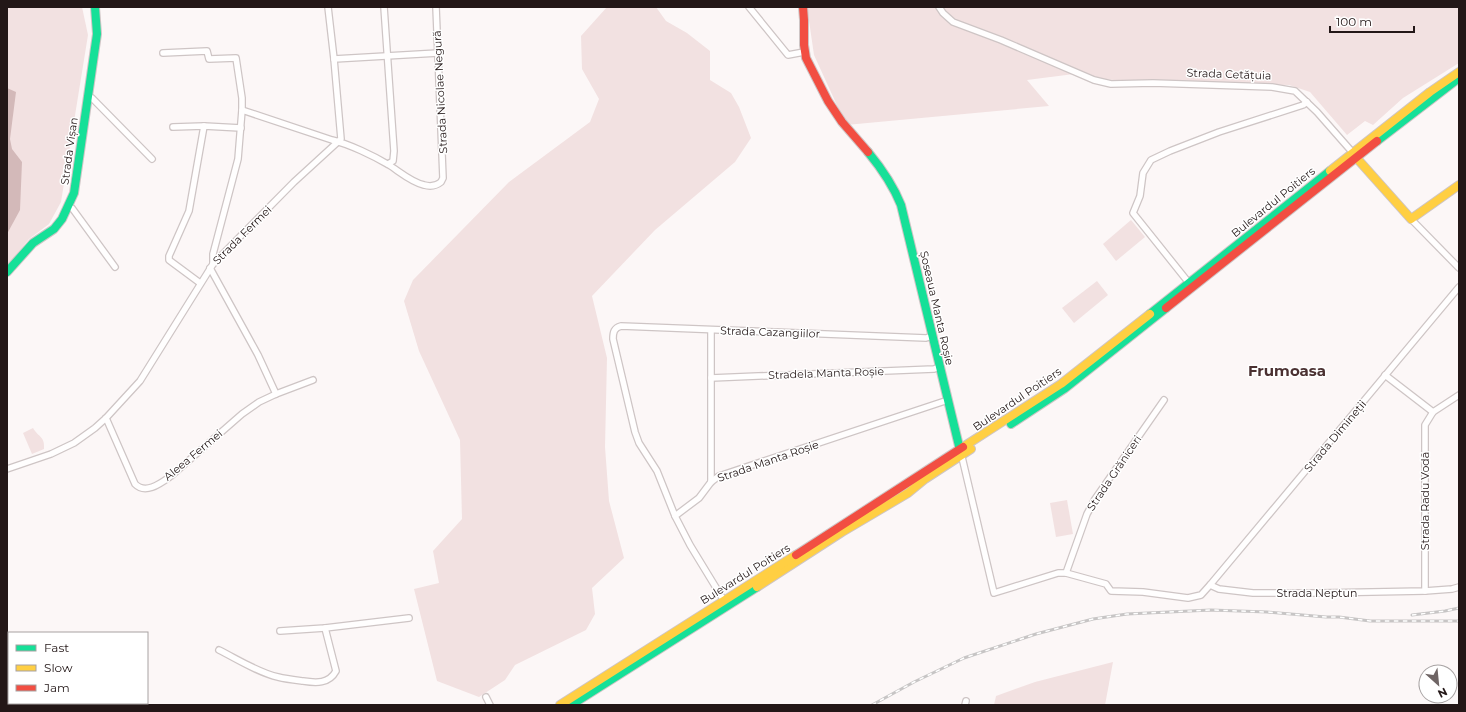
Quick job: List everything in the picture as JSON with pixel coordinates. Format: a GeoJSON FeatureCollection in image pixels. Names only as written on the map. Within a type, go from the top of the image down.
{"type":"FeatureCollection","features":[{"type":"Feature","properties":{"kind":"main road","name":"Strada Vișan"},"geometry":{"type":"LineString","coordinates":[[7,272],[33,243],[54,229],[62,219],[74,193],[97,34],[95,7]]}},
{"type":"Feature","properties":{"kind":"main road"},"geometry":{"type":"LineString","coordinates":[[803,7],[804,52]]}},
{"type":"Feature","properties":{"kind":"main road","name":"Șoseaua Manta Roșie"},"geometry":{"type":"LineString","coordinates":[[804,52],[828,101],[842,122],[879,165],[894,188],[903,214],[961,453]]}},
{"type":"Feature","properties":{"kind":"main road","name":"Bulevardul Poitiers"},"geometry":{"type":"LineString","coordinates":[[571,705],[726,603],[1064,389],[1354,156],[1430,92],[1459,72]]}},
{"type":"Feature","properties":{"kind":"main road","name":"Bulevardul Poitiers"},"geometry":{"type":"LineString","coordinates":[[961,453],[1061,384],[1354,156],[1459,78]]}},
{"type":"Feature","properties":{"kind":"main road","name":"Strada Cetățuia"},"geometry":{"type":"LineString","coordinates":[[1354,156],[1411,219]]}},
{"type":"Feature","properties":{"kind":"main road"},"geometry":{"type":"LineString","coordinates":[[1411,219],[1459,185]]}},
{"type":"Feature","properties":{"kind":"main road","name":"Bulevardul Poitiers"},"geometry":{"type":"LineString","coordinates":[[560,705],[726,603]]}},
{"type":"Feature","properties":{"kind":"street"},"geometry":{"type":"LineString","coordinates":[[328,7],[341,139],[338,142]]}},
{"type":"Feature","properties":{"kind":"street"},"geometry":{"type":"LineString","coordinates":[[242,110],[338,142],[342,142],[388,164],[393,161],[394,151],[386,56],[384,7]]}},
{"type":"Feature","properties":{"kind":"street","name":"Strada Nicolae Negură"},"geometry":{"type":"LineString","coordinates":[[388,164],[409,179],[424,185],[434,186],[442,182],[436,7]]}},
{"type":"Feature","properties":{"kind":"street"},"geometry":{"type":"LineString","coordinates":[[749,7],[788,55],[804,52]]}},
{"type":"Feature","properties":{"kind":"street","name":"Strada Cetățuia"},"geometry":{"type":"LineString","coordinates":[[939,7],[953,22],[1034,53],[1094,80],[1111,84],[1153,83],[1272,87],[1295,91],[1307,102],[1354,156]]}},
{"type":"Feature","properties":{"kind":"street"},"geometry":{"type":"LineString","coordinates":[[163,53],[207,51],[209,59],[236,58],[242,98],[238,160],[211,266],[258,355],[276,393]]}},
{"type":"Feature","properties":{"kind":"street"},"geometry":{"type":"LineString","coordinates":[[334,59],[438,54]]}},
{"type":"Feature","properties":{"kind":"street"},"geometry":{"type":"LineString","coordinates":[[88,97],[92,98],[152,159]]}},
{"type":"Feature","properties":{"kind":"street"},"geometry":{"type":"LineString","coordinates":[[1189,283],[1133,213],[1140,196],[1143,173],[1151,160],[1218,132],[1304,105],[1307,102]]}},
{"type":"Feature","properties":{"kind":"street"},"geometry":{"type":"LineString","coordinates":[[173,127],[204,126],[241,128]]}},
{"type":"Feature","properties":{"kind":"street"},"geometry":{"type":"LineString","coordinates":[[200,283],[173,263],[169,256],[189,211],[204,126]]}},
{"type":"Feature","properties":{"kind":"street","name":"Strada Fermei"},"geometry":{"type":"LineString","coordinates":[[7,469],[50,454],[74,443],[106,418],[140,381],[211,266],[294,182],[338,142]]}},
{"type":"Feature","properties":{"kind":"street"},"geometry":{"type":"LineString","coordinates":[[68,207],[72,208],[115,267]]}},
{"type":"Feature","properties":{"kind":"street","name":"Strada Cetățuia"},"geometry":{"type":"LineString","coordinates":[[1411,219],[1459,268]]}},
{"type":"Feature","properties":{"kind":"street","name":"Strada Dimineții"},"geometry":{"type":"LineString","coordinates":[[1210,585],[1459,287]]}},
{"type":"Feature","properties":{"kind":"street"},"geometry":{"type":"LineString","coordinates":[[711,330],[621,326],[617,327],[613,333],[624,390],[639,444],[656,471],[685,536],[726,603]]}},
{"type":"Feature","properties":{"kind":"street","name":"Strada Cazangiilor"},"geometry":{"type":"LineString","coordinates":[[711,482],[711,330],[926,338],[932,336]]}},
{"type":"Feature","properties":{"kind":"street","name":"Stradela Manta Roșie"},"geometry":{"type":"LineString","coordinates":[[711,378],[934,369],[939,367]]}},
{"type":"Feature","properties":{"kind":"street"},"geometry":{"type":"LineString","coordinates":[[1385,375],[1433,412],[1459,395]]}},
{"type":"Feature","properties":{"kind":"street","name":"Aleea Fermei"},"geometry":{"type":"LineString","coordinates":[[106,418],[135,484],[138,487],[147,488],[160,483],[171,476],[242,414],[259,402],[276,393],[313,380]]}},
{"type":"Feature","properties":{"kind":"street","name":"Strada Manta Roșie"},"geometry":{"type":"LineString","coordinates":[[675,516],[699,498],[711,482],[719,476],[948,400]]}},
{"type":"Feature","properties":{"kind":"street","name":"Strada Grăniceri"},"geometry":{"type":"LineString","coordinates":[[1066,573],[1087,514],[1095,499],[1164,400]]}},
{"type":"Feature","properties":{"kind":"street","name":"Strada Radu Vodă"},"geometry":{"type":"LineString","coordinates":[[1425,591],[1424,444],[1425,425],[1433,412]]}},
{"type":"Feature","properties":{"kind":"street","name":"Șoseaua Manta Roșie"},"geometry":{"type":"LineString","coordinates":[[961,453],[994,593],[1066,573]]}},
{"type":"Feature","properties":{"kind":"street"},"geometry":{"type":"LineString","coordinates":[[1066,573],[1106,584],[1111,591],[1143,592],[1188,598],[1201,595],[1210,585]]}},
{"type":"Feature","properties":{"kind":"street","name":"Strada Neptun"},"geometry":{"type":"LineString","coordinates":[[1210,585],[1218,590],[1252,593],[1425,591]]}},
{"type":"Feature","properties":{"kind":"street"},"geometry":{"type":"LineString","coordinates":[[1425,591],[1459,587]]}},
{"type":"Feature","properties":{"kind":"street"},"geometry":{"type":"LineString","coordinates":[[280,631],[325,628],[409,618]]}},
{"type":"Feature","properties":{"kind":"street"},"geometry":{"type":"LineString","coordinates":[[219,650],[263,672],[277,677],[315,682],[325,681],[332,678],[336,671],[325,628]]}},
{"type":"Feature","properties":{"kind":"street"},"geometry":{"type":"LineString","coordinates":[[486,697],[490,705]]}},
{"type":"Feature","properties":{"kind":"shaded area"},"geometry":{"type":"Polygon","coordinates":[[[7,7],[82,7],[88,35],[61,202],[49,224],[29,239],[7,266],[7,7]]]}},
{"type":"Feature","properties":{"kind":"shaded area"},"geometry":{"type":"Polygon","coordinates":[[[607,7],[656,7],[666,21],[687,33],[710,51],[710,80],[731,93],[739,107],[751,138],[735,162],[655,230],[592,296],[607,358],[605,447],[609,501],[624,558],[592,588],[595,614],[586,630],[515,665],[505,680],[479,697],[437,681],[414,589],[439,583],[433,551],[462,519],[460,440],[419,351],[404,301],[413,280],[509,182],[590,122],[599,99],[582,69],[581,36],[607,7]]]}},
{"type":"Feature","properties":{"kind":"shaded area"},"geometry":{"type":"Polygon","coordinates":[[[807,7],[1459,7],[1459,63],[1403,98],[1373,125],[1365,121],[1347,135],[1310,92],[1289,85],[1114,80],[1087,78],[1074,74],[1027,80],[1049,106],[846,125],[814,55],[807,7]]]}},
{"type":"Feature","properties":{"kind":"shaded area"},"geometry":{"type":"Polygon","coordinates":[[[7,88],[16,92],[10,139],[12,149],[22,162],[20,210],[7,234],[7,88]]]}},
{"type":"Feature","properties":{"kind":"shaded area"},"geometry":{"type":"Polygon","coordinates":[[[1131,220],[1145,237],[1116,261],[1103,244],[1131,220]]]}},
{"type":"Feature","properties":{"kind":"shaded area"},"geometry":{"type":"Polygon","coordinates":[[[1097,281],[1108,295],[1074,323],[1062,308],[1097,281]]]}},
{"type":"Feature","properties":{"kind":"shaded area"},"geometry":{"type":"Polygon","coordinates":[[[33,428],[43,439],[44,449],[32,454],[23,433],[33,428]]]}},
{"type":"Feature","properties":{"kind":"shaded area"},"geometry":{"type":"Polygon","coordinates":[[[1067,500],[1073,534],[1056,537],[1050,503],[1067,500]]]}},
{"type":"Feature","properties":{"kind":"shaded area"},"geometry":{"type":"Polygon","coordinates":[[[1113,662],[1105,705],[994,705],[996,696],[1035,682],[1113,662]]]}},
{"type":"Feature","properties":{"kind":"railway"},"geometry":{"type":"LineString","coordinates":[[1412,615],[1459,608]]}},
{"type":"Feature","properties":{"kind":"railway"},"geometry":{"type":"LineString","coordinates":[[872,705],[914,682],[964,658],[1036,634],[1093,619],[1127,614],[1211,610],[1267,612],[1339,617],[1370,621],[1459,621]]}},
{"type":"Feature","properties":{"kind":"traffic: fast"},"geometry":{"type":"LineString","coordinates":[[7,272],[33,243],[54,229],[62,219],[74,193],[97,34],[95,7]]}},
{"type":"Feature","properties":{"kind":"traffic: fast"},"geometry":{"type":"LineString","coordinates":[[1377,141],[1459,78]]}},
{"type":"Feature","properties":{"kind":"traffic: fast"},"geometry":{"type":"LineString","coordinates":[[868,152],[887,177],[901,205],[960,450]]}},
{"type":"Feature","properties":{"kind":"traffic: fast"},"geometry":{"type":"LineString","coordinates":[[1150,314],[1330,171]]}},
{"type":"Feature","properties":{"kind":"traffic: fast"},"geometry":{"type":"LineString","coordinates":[[1011,424],[1064,389],[1166,308]]}},
{"type":"Feature","properties":{"kind":"traffic: fast"},"geometry":{"type":"LineString","coordinates":[[571,705],[757,587]]}},
{"type":"Feature","properties":{"kind":"traffic: slow"},"geometry":{"type":"LineString","coordinates":[[1330,171],[1430,92],[1459,72]]}},
{"type":"Feature","properties":{"kind":"traffic: slow"},"geometry":{"type":"LineString","coordinates":[[1353,154],[1411,219],[1459,185]]}},
{"type":"Feature","properties":{"kind":"traffic: slow"},"geometry":{"type":"LineString","coordinates":[[963,447],[1061,384],[1150,314]]}},
{"type":"Feature","properties":{"kind":"traffic: slow"},"geometry":{"type":"LineString","coordinates":[[757,587],[842,532],[908,493],[925,479],[971,449]]}},
{"type":"Feature","properties":{"kind":"traffic: slow"},"geometry":{"type":"LineString","coordinates":[[560,705],[796,555]]}},
{"type":"Feature","properties":{"kind":"traffic: jam"},"geometry":{"type":"LineString","coordinates":[[803,7],[804,45],[806,58],[828,101],[842,122],[868,152]]}},
{"type":"Feature","properties":{"kind":"traffic: jam"},"geometry":{"type":"LineString","coordinates":[[1166,308],[1377,141]]}},
{"type":"Feature","properties":{"kind":"traffic: jam"},"geometry":{"type":"LineString","coordinates":[[796,555],[963,447]]}},
{"type":"Feature","properties":{"kind":"district","name":"Frumoasa"},"geometry":{"type":"Point","coordinates":[1287,370]}}]}
